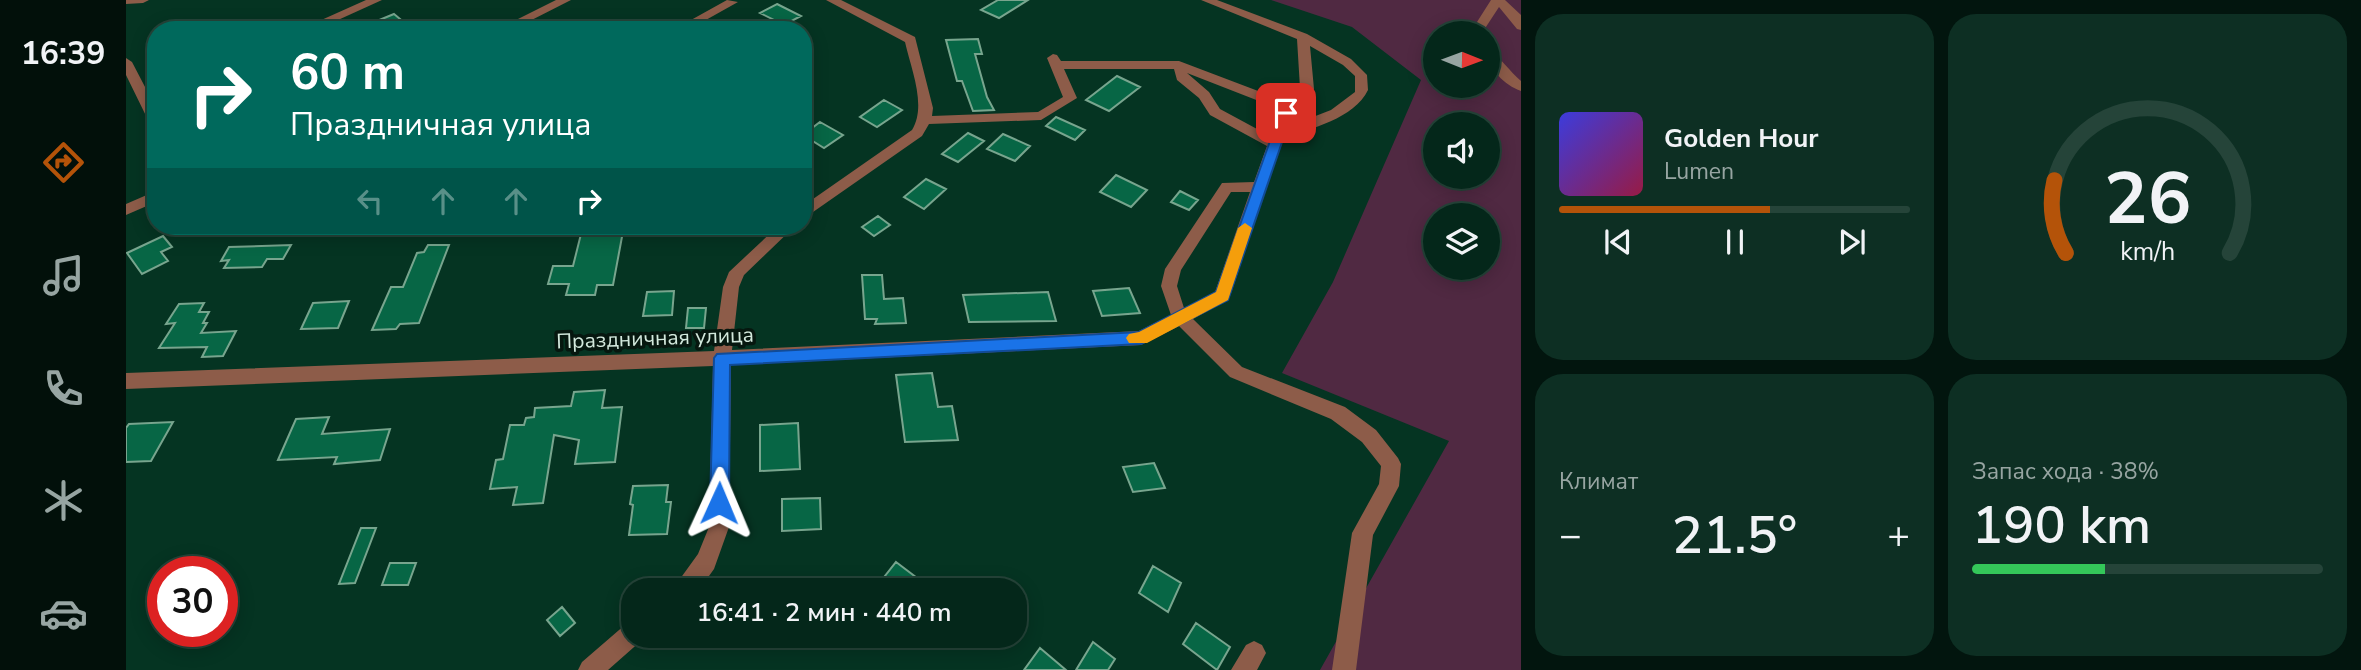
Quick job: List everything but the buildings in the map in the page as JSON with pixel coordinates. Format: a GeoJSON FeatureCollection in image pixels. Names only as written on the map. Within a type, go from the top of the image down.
{"type":"FeatureCollection","features":[{"type":"Feature","properties":{"kind":"street"},"geometry":{"type":"LineString","coordinates":[[126,1],[143,0]]}},
{"type":"Feature","properties":{"kind":"street"},"geometry":{"type":"LineString","coordinates":[[326,21],[376,0]]}},
{"type":"Feature","properties":{"kind":"street"},"geometry":{"type":"LineString","coordinates":[[521,21],[565,0]]}},
{"type":"Feature","properties":{"kind":"street"},"geometry":{"type":"LineString","coordinates":[[812,208],[916,133],[925,120],[926,108],[911,40],[832,0]]}},
{"type":"Feature","properties":{"kind":"street"},"geometry":{"type":"LineString","coordinates":[[1191,69],[1180,70],[1181,77],[1204,95],[1214,112],[1275,140],[1327,117],[1360,95],[1362,88],[1361,75],[1347,62],[1303,37],[1207,0]]}},
{"type":"Feature","properties":{"kind":"street"},"geometry":{"type":"LineString","coordinates":[[1481,21],[1497,0],[1517,18],[1521,26]]}},
{"type":"Feature","properties":{"kind":"street"},"geometry":{"type":"LineString","coordinates":[[696,21],[732,2]]}},
{"type":"Feature","properties":{"kind":"street","name":"Праздничная улица"},"geometry":{"type":"LineString","coordinates":[[126,381],[722,358],[1141,338],[1222,296],[1286,113],[1307,89],[1303,37]]}},
{"type":"Feature","properties":{"kind":"street"},"geometry":{"type":"LineString","coordinates":[[126,62],[147,90]]}},
{"type":"Feature","properties":{"kind":"street"},"geometry":{"type":"LineString","coordinates":[[925,120],[1041,116],[1069,98],[1055,62],[1179,65],[1269,100],[1286,113]]}},
{"type":"Feature","properties":{"kind":"street"},"geometry":{"type":"LineString","coordinates":[[1500,70],[1521,87]]}},
{"type":"Feature","properties":{"kind":"street"},"geometry":{"type":"LineString","coordinates":[[1259,187],[1227,187],[1173,269],[1169,286],[1172,303],[1181,318],[1236,372],[1338,413],[1369,436],[1391,464],[1389,486],[1363,533],[1344,670]]}},
{"type":"Feature","properties":{"kind":"street"},"geometry":{"type":"LineString","coordinates":[[126,210],[147,200]]}},
{"type":"Feature","properties":{"kind":"street"},"geometry":{"type":"LineString","coordinates":[[696,578],[711,553],[719,527],[722,358],[731,286],[737,272],[778,235]]}},
{"type":"Feature","properties":{"kind":"street"},"geometry":{"type":"LineString","coordinates":[[590,670],[621,643]]}},
{"type":"Feature","properties":{"kind":"shaded area"},"geometry":{"type":"Polygon","coordinates":[[[1271,0],[1521,0],[1521,670],[1320,670],[1449,441],[1282,373],[1333,282],[1421,80],[1352,27],[1271,0]]]}},
{"type":"Feature","properties":{"kind":"slow traffic"},"geometry":{"type":"LineString","coordinates":[[1134,338],[1141,338],[1222,296],[1245,228]]}},
{"type":"Feature","properties":{"kind":"route"},"geometry":{"type":"LineString","coordinates":[[719,503],[722,358],[1141,338],[1222,296],[1286,113]]}}]}
